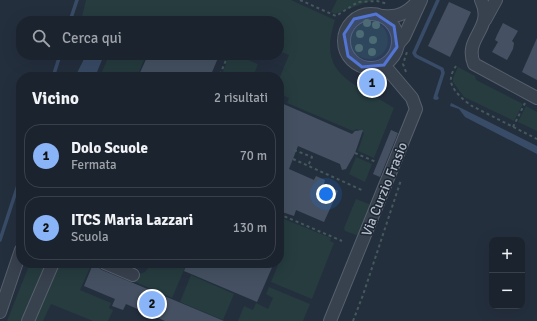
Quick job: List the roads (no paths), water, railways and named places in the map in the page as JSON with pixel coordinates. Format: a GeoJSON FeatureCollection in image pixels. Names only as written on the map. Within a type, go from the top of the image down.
{"type":"FeatureCollection","features":[{"type":"Feature","properties":{"kind":"street"},"geometry":{"type":"LineString","coordinates":[[420,0],[404,37],[398,44],[395,54],[384,65],[373,68],[359,66],[348,56],[343,41],[345,30],[354,19],[368,13],[383,16],[401,15],[410,10],[420,0]]}},
{"type":"Feature","properties":{"kind":"street"},"geometry":{"type":"LineString","coordinates":[[481,0],[484,7],[485,20]]}},
{"type":"Feature","properties":{"kind":"street"},"geometry":{"type":"LineString","coordinates":[[496,0],[472,45],[471,53],[474,64],[532,98]]}},
{"type":"Feature","properties":{"kind":"street"},"geometry":{"type":"LineString","coordinates":[[383,16],[389,20],[396,29],[398,44]]}},
{"type":"Feature","properties":{"kind":"street","name":"Via Curzio Frasio"},"geometry":{"type":"LineString","coordinates":[[330,321],[416,109],[412,98],[384,65]]}},
{"type":"Feature","properties":{"kind":"street"},"geometry":{"type":"LineString","coordinates":[[0,312],[16,265]]}},
{"type":"Feature","properties":{"kind":"street"},"geometry":{"type":"LineString","coordinates":[[28,321],[51,268]]}},
{"type":"Feature","properties":{"kind":"street"},"geometry":{"type":"LineString","coordinates":[[117,268],[133,275]]}},
{"type":"Feature","properties":{"kind":"water"},"geometry":{"type":"Polygon","coordinates":[[[84,60],[102,60],[97,72],[78,72],[84,60]]]}},
{"type":"Feature","properties":{"kind":"water"},"geometry":{"type":"Polygon","coordinates":[[[451,103],[537,146],[537,154],[465,117],[459,109],[450,106],[451,103]]]}},
{"type":"Feature","properties":{"kind":"waterway"},"geometry":{"type":"LineString","coordinates":[[72,16],[77,0]]}},
{"type":"Feature","properties":{"kind":"waterway"},"geometry":{"type":"LineString","coordinates":[[437,98],[435,98],[443,73],[442,69],[416,56],[414,53],[438,0]]}},
{"type":"Feature","properties":{"kind":"waterway"},"geometry":{"type":"LineString","coordinates":[[55,72],[58,60]]}},
{"type":"Feature","properties":{"kind":"waterway"},"geometry":{"type":"LineString","coordinates":[[0,240],[16,191]]}},
{"type":"Feature","properties":{"kind":"place","name":"Dolo Scuole"},"geometry":{"type":"Point","coordinates":[372,83]}},
{"type":"Feature","properties":{"kind":"place","name":"ITCS Maria Lazzari"},"geometry":{"type":"Point","coordinates":[152,304]}}]}
